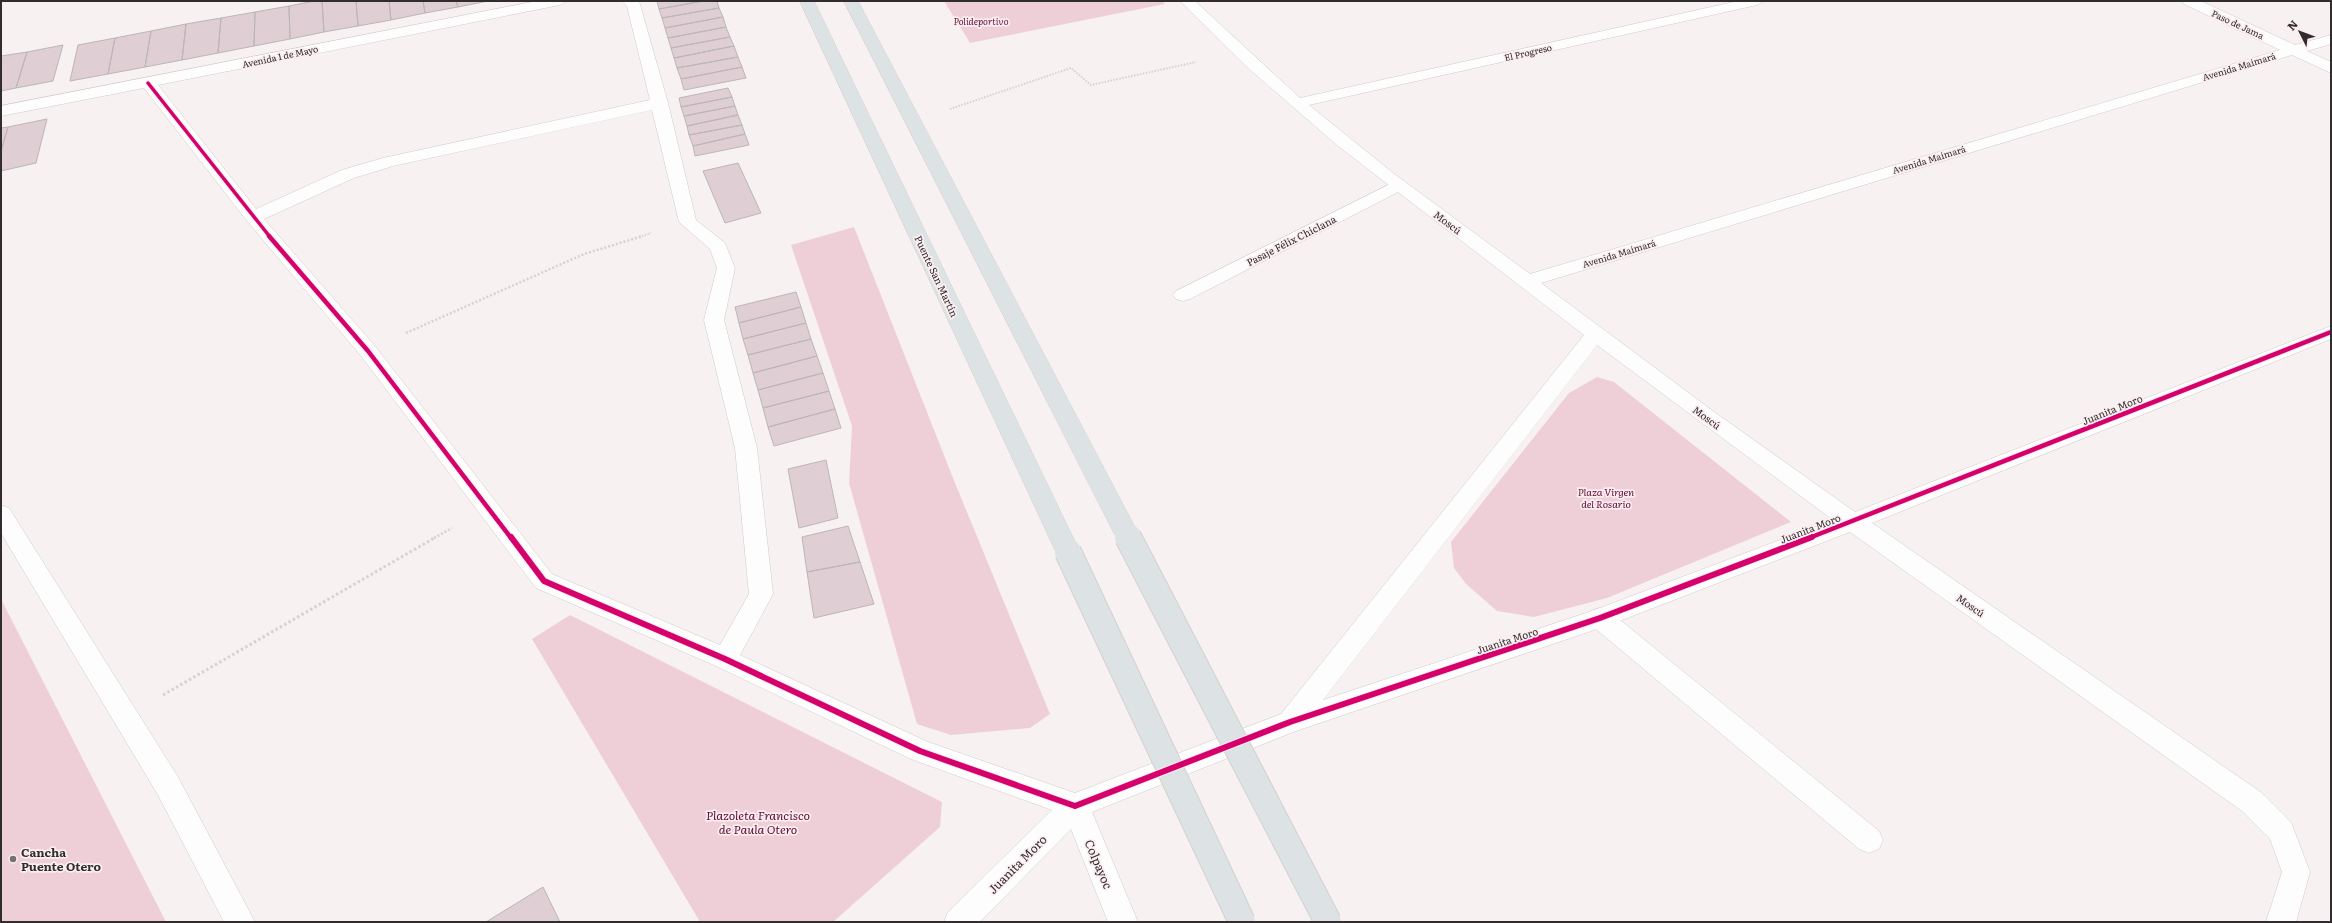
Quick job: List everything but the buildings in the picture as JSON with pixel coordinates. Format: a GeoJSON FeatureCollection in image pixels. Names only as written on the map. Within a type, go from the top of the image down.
{"type":"FeatureCollection","features":[{"type":"Feature","properties":{"kind":"main road","name":"Puente San Martín"},"geometry":{"type":"LineString","coordinates":[[806,1],[1242,922]]}},
{"type":"Feature","properties":{"kind":"main road"},"geometry":{"type":"LineString","coordinates":[[851,1],[1328,922]]}},
{"type":"Feature","properties":{"kind":"street","name":"Avenida 1 de Mayo"},"geometry":{"type":"LineString","coordinates":[[1,111],[148,83],[404,30],[560,1]]}},
{"type":"Feature","properties":{"kind":"street"},"geometry":{"type":"LineString","coordinates":[[629,1],[634,4],[660,103],[688,222],[718,247],[726,268],[714,320],[746,448],[761,594],[725,659]]}},
{"type":"Feature","properties":{"kind":"street","name":"Moscú"},"geometry":{"type":"LineString","coordinates":[[1187,1],[1298,103],[1398,185],[1527,281],[1594,335],[1852,522],[2252,802],[2281,831],[2296,872],[2281,922]]}},
{"type":"Feature","properties":{"kind":"street","name":"El Progreso"},"geometry":{"type":"LineString","coordinates":[[1298,103],[1757,1]]}},
{"type":"Feature","properties":{"kind":"street","name":"Paso de Jama"},"geometry":{"type":"LineString","coordinates":[[2189,1],[2331,68]]}},
{"type":"Feature","properties":{"kind":"street","name":"Avenida Maimará"},"geometry":{"type":"LineString","coordinates":[[1527,281],[2331,38]]}},
{"type":"Feature","properties":{"kind":"street"},"geometry":{"type":"LineString","coordinates":[[148,83],[253,217],[368,351],[544,581],[725,659],[920,751],[1075,806]]}},
{"type":"Feature","properties":{"kind":"street"},"geometry":{"type":"LineString","coordinates":[[253,217],[348,174],[382,164],[660,103]]}},
{"type":"Feature","properties":{"kind":"street","name":"Pasaje Félix Chiclana"},"geometry":{"type":"LineString","coordinates":[[1184,295],[1398,185]]}},
{"type":"Feature","properties":{"kind":"street","name":"Juanita Moro"},"geometry":{"type":"LineString","coordinates":[[958,922],[1075,806],[1290,722],[1600,618],[1852,522],[2331,332]]}},
{"type":"Feature","properties":{"kind":"street"},"geometry":{"type":"LineString","coordinates":[[1290,722],[1594,335]]}},
{"type":"Feature","properties":{"kind":"street"},"geometry":{"type":"LineString","coordinates":[[1,514],[168,786],[208,865],[240,922]]}},
{"type":"Feature","properties":{"kind":"street"},"geometry":{"type":"LineString","coordinates":[[1600,618],[1869,840]]}},
{"type":"Feature","properties":{"kind":"street","name":"Colpayoc"},"geometry":{"type":"LineString","coordinates":[[1075,806],[1123,922]]}},
{"type":"Feature","properties":{"kind":"path"},"geometry":{"type":"LineString","coordinates":[[913,121],[1071,68],[1091,85],[1241,52]]}},
{"type":"Feature","properties":{"kind":"path"},"geometry":{"type":"LineString","coordinates":[[368,351],[584,254],[688,222]]}},
{"type":"Feature","properties":{"kind":"path"},"geometry":{"type":"LineString","coordinates":[[125,717],[487,508]]}},
{"type":"Feature","properties":{"kind":"green space","name":"Polideportivo"},"geometry":{"type":"Polygon","coordinates":[[[944,1],[1162,1],[1165,4],[970,43],[944,1]]]}},
{"type":"Feature","properties":{"kind":"green space"},"geometry":{"type":"Polygon","coordinates":[[[854,227],[953,478],[1050,714],[1030,728],[951,735],[917,724],[849,483],[852,426],[791,245],[854,227]]]}},
{"type":"Feature","properties":{"kind":"green space","name":"Plaza Virgen del Rosario"},"geometry":{"type":"Polygon","coordinates":[[[1597,377],[1614,382],[1791,522],[1607,598],[1534,617],[1497,611],[1466,584],[1454,568],[1451,542],[1569,393],[1597,377]]]}},
{"type":"Feature","properties":{"kind":"green space"},"geometry":{"type":"Polygon","coordinates":[[[1,599],[166,922],[1,922],[1,599]]]}},
{"type":"Feature","properties":{"kind":"green space","name":"Plazoleta Francisco de Paula Otero"},"geometry":{"type":"Polygon","coordinates":[[[570,615],[942,802],[940,827],[833,922],[700,922],[532,639],[570,615]]]}},
{"type":"Feature","properties":{"kind":"cycle path"},"geometry":{"type":"LineString","coordinates":[[148,83],[253,217],[368,351],[544,581],[725,659],[920,751],[1075,806],[1290,722],[1600,618],[1852,522],[2331,332]]}},
{"type":"Feature","properties":{"kind":"place","name":"Cancha Puente Otero"},"geometry":{"type":"Point","coordinates":[13,859]}}]}
